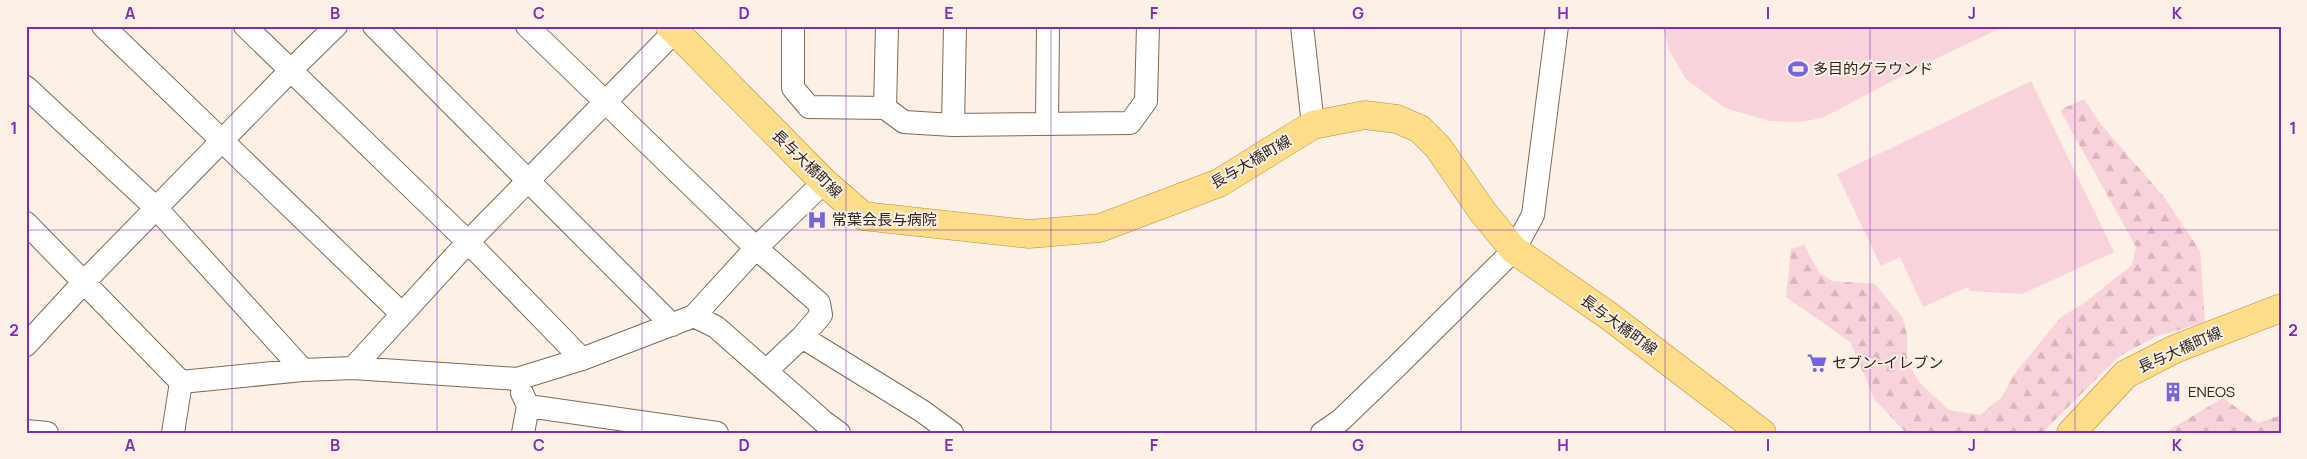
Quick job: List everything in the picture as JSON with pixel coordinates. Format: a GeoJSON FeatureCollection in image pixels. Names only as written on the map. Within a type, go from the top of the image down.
{"type":"FeatureCollection","features":[{"type":"Feature","properties":{"kind":"main road","name":"長与大橋町線"},"geometry":{"type":"LineString","coordinates":[[672,29],[824,182],[863,216],[1029,234],[1100,228],[1219,183],[1313,125],[1364,116],[1397,119],[1420,129],[1438,147],[1482,211],[1514,250],[1608,316],[1762,433]]}},
{"type":"Feature","properties":{"kind":"main road","name":"長与大橋町線"},"geometry":{"type":"LineString","coordinates":[[2071,433],[2126,374],[2175,349],[2281,308]]}},
{"type":"Feature","properties":{"kind":"street"},"geometry":{"type":"LineString","coordinates":[[103,26],[402,314]]}},
{"type":"Feature","properties":{"kind":"street"},"geometry":{"type":"LineString","coordinates":[[245,26],[468,242],[582,359]]}},
{"type":"Feature","properties":{"kind":"street"},"geometry":{"type":"LineString","coordinates":[[26,345],[84,282],[336,26]]}},
{"type":"Feature","properties":{"kind":"street"},"geometry":{"type":"LineString","coordinates":[[374,26],[672,325]]}},
{"type":"Feature","properties":{"kind":"street"},"geometry":{"type":"LineString","coordinates":[[527,26],[605,104],[756,248],[819,304],[820,314],[802,337],[766,371]]}},
{"type":"Feature","properties":{"kind":"street"},"geometry":{"type":"LineString","coordinates":[[793,26],[793,88],[809,107],[886,108],[904,122],[953,125],[1130,123],[1146,101],[1148,26]]}},
{"type":"Feature","properties":{"kind":"street"},"geometry":{"type":"LineString","coordinates":[[886,108],[887,26]]}},
{"type":"Feature","properties":{"kind":"street"},"geometry":{"type":"LineString","coordinates":[[953,125],[954,26]]}},
{"type":"Feature","properties":{"kind":"street"},"geometry":{"type":"LineString","coordinates":[[1047,123],[1048,26]]}},
{"type":"Feature","properties":{"kind":"street"},"geometry":{"type":"LineString","coordinates":[[1302,26],[1313,125]]}},
{"type":"Feature","properties":{"kind":"street"},"geometry":{"type":"LineString","coordinates":[[1322,433],[1341,420],[1514,250],[1533,214],[1557,26]]}},
{"type":"Feature","properties":{"kind":"street"},"geometry":{"type":"LineString","coordinates":[[353,368],[468,242],[605,104],[672,29]]}},
{"type":"Feature","properties":{"kind":"street"},"geometry":{"type":"LineString","coordinates":[[26,87],[157,209],[303,370]]}},
{"type":"Feature","properties":{"kind":"street"},"geometry":{"type":"LineString","coordinates":[[181,382],[303,370],[353,368],[517,379],[582,359],[694,316],[756,248],[824,182]]}},
{"type":"Feature","properties":{"kind":"street"},"geometry":{"type":"LineString","coordinates":[[26,223],[181,382]]}},
{"type":"Feature","properties":{"kind":"street"},"geometry":{"type":"LineString","coordinates":[[694,316],[716,327],[827,429]]}},
{"type":"Feature","properties":{"kind":"street"},"geometry":{"type":"LineString","coordinates":[[802,337],[922,410],[952,433]]}},
{"type":"Feature","properties":{"kind":"street"},"geometry":{"type":"LineString","coordinates":[[517,379],[528,406],[523,433]]}},
{"type":"Feature","properties":{"kind":"street"},"geometry":{"type":"LineString","coordinates":[[173,433],[181,382]]}},
{"type":"Feature","properties":{"kind":"street"},"geometry":{"type":"LineString","coordinates":[[528,406],[717,433]]}},
{"type":"Feature","properties":{"kind":"street"},"geometry":{"type":"LineString","coordinates":[[26,431],[47,433]]}},
{"type":"Feature","properties":{"kind":"green space","name":"多目的グラウンド"},"geometry":{"type":"Polygon","coordinates":[[[1663,26],[2005,26],[1933,60],[1822,118],[1800,122],[1770,121],[1725,108],[1686,79],[1669,50],[1663,26]]]}},
{"type":"Feature","properties":{"kind":"green space"},"geometry":{"type":"Polygon","coordinates":[[[2031,81],[2114,252],[2022,294],[1970,291],[1968,287],[1923,307],[1900,257],[1881,266],[1837,174],[2031,81]]]}},
{"type":"Feature","properties":{"kind":"green space"},"geometry":{"type":"Polygon","coordinates":[[[2084,99],[2099,122],[2164,197],[2200,251],[2205,322],[2155,337],[2118,357],[2042,433],[1906,433],[1875,400],[1850,342],[1786,297],[1791,249],[1804,245],[1820,274],[1833,281],[1875,284],[1903,318],[1907,335],[1907,362],[1921,384],[1949,410],[1980,415],[2002,397],[2013,376],[2060,318],[2084,303],[2132,265],[2136,247],[2060,110],[2084,99]]]}},
{"type":"Feature","properties":{"kind":"green space"},"geometry":{"type":"Polygon","coordinates":[[[2223,398],[2258,423],[2281,415],[2281,433],[2164,433],[2223,398]]]}},
{"type":"Feature","properties":{"kind":"place","name":"多目的グラウンド"},"geometry":{"type":"Point","coordinates":[1798,69]}},
{"type":"Feature","properties":{"kind":"place","name":"常葉会長与病院"},"geometry":{"type":"Point","coordinates":[817,220]}},
{"type":"Feature","properties":{"kind":"place","name":"セブン-イレブン"},"geometry":{"type":"Point","coordinates":[1817,363]}},
{"type":"Feature","properties":{"kind":"place","name":"ENEOS"},"geometry":{"type":"Point","coordinates":[2173,392]}}]}
